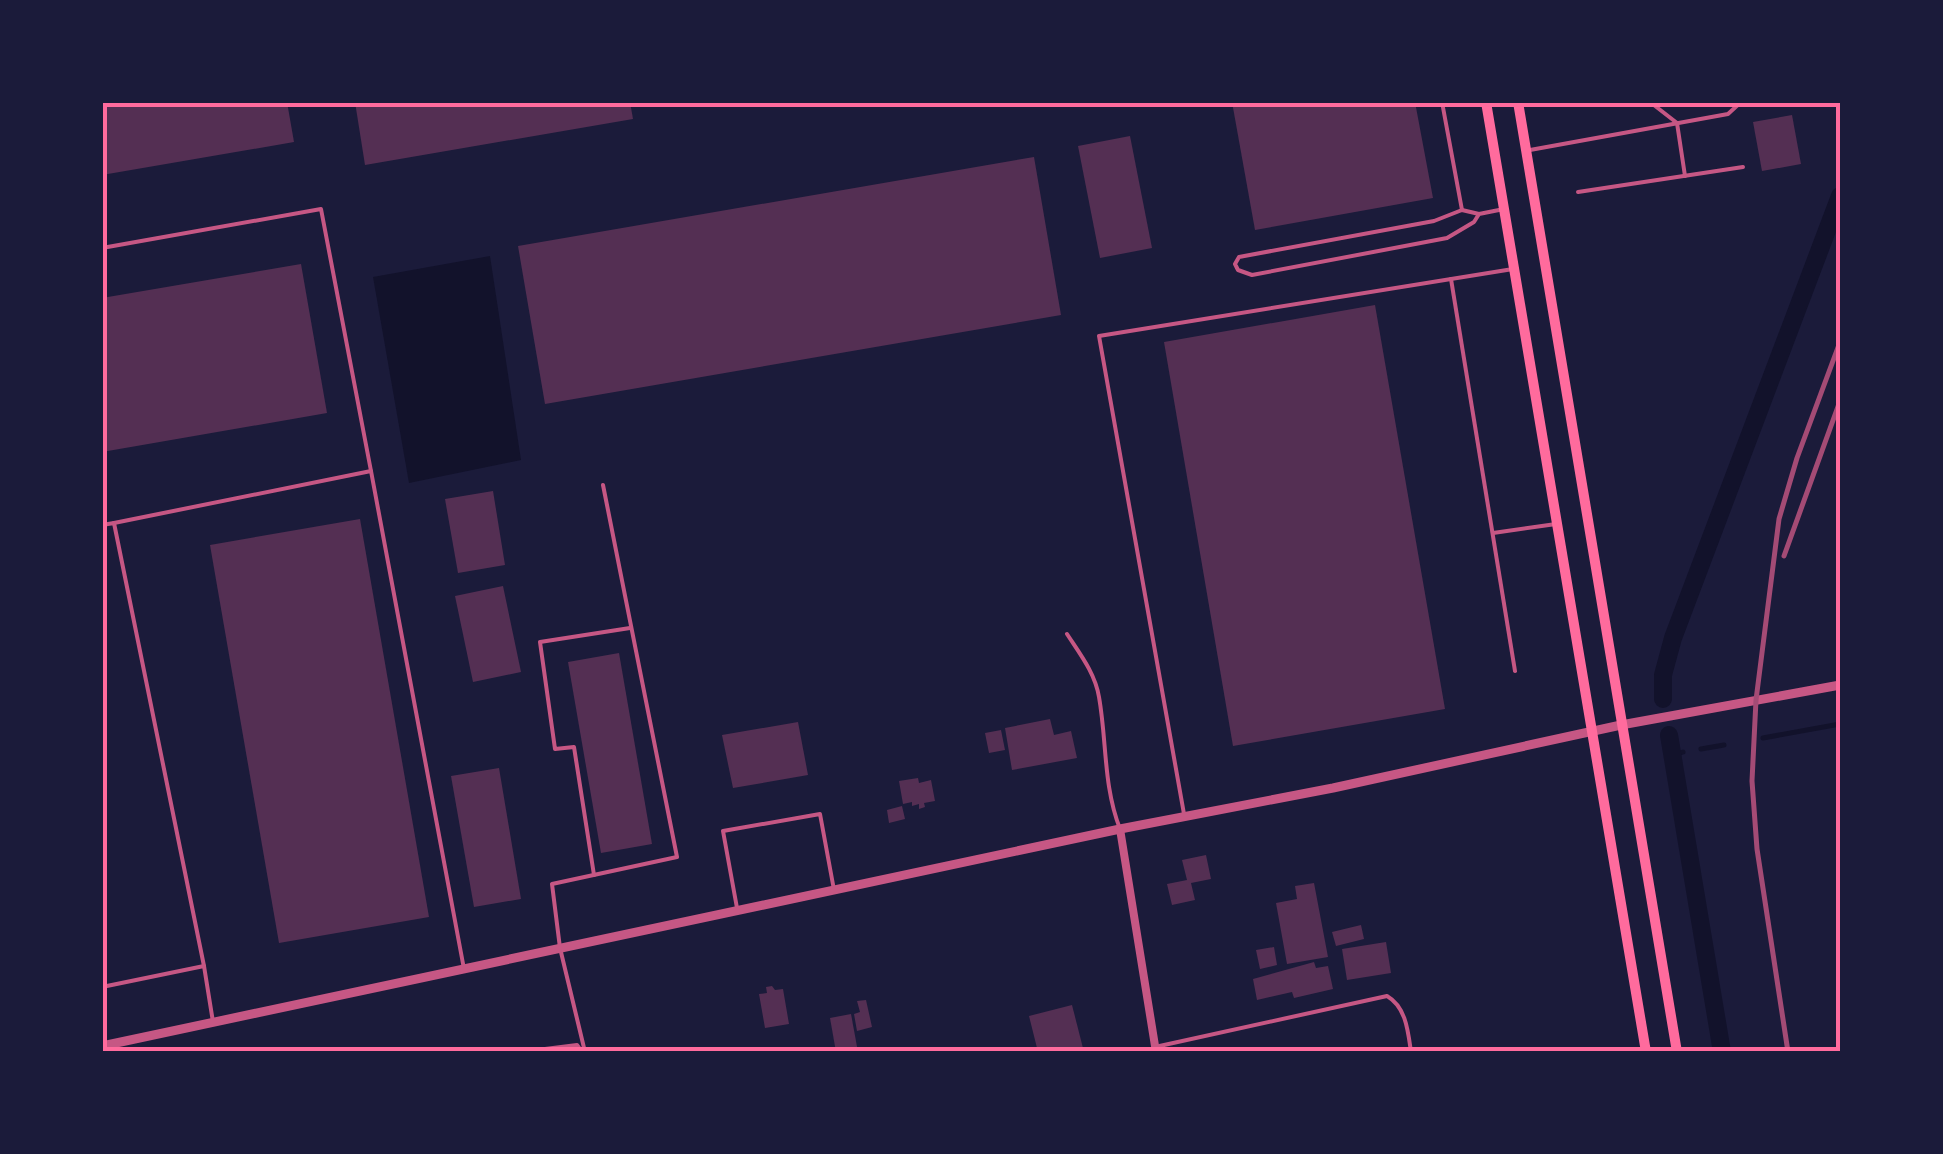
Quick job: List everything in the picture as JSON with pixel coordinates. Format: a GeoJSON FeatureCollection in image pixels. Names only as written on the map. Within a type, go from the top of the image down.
{"type":"FeatureCollection","features":[{"type":"Feature","properties":{"kind":"main road"},"geometry":{"type":"LineString","coordinates":[[1486,102],[1646,1052]]}},
{"type":"Feature","properties":{"kind":"main road"},"geometry":{"type":"LineString","coordinates":[[1518,102],[1677,1052]]}},
{"type":"Feature","properties":{"kind":"street"},"geometry":{"type":"LineString","coordinates":[[102,1046],[1120,828],[1590,731],[1840,685]]}},
{"type":"Feature","properties":{"kind":"street"},"geometry":{"type":"LineString","coordinates":[[1120,828],[1156,1049]]}},
{"type":"Feature","properties":{"kind":"lane"},"geometry":{"type":"LineString","coordinates":[[1442,102],[1462,210]]}},
{"type":"Feature","properties":{"kind":"lane"},"geometry":{"type":"LineString","coordinates":[[1650,102],[1676,123],[1685,176]]}},
{"type":"Feature","properties":{"kind":"lane"},"geometry":{"type":"LineString","coordinates":[[1526,151],[1728,114],[1741,102]]}},
{"type":"Feature","properties":{"kind":"lane"},"geometry":{"type":"LineString","coordinates":[[1578,192],[1743,167]]}},
{"type":"Feature","properties":{"kind":"lane"},"geometry":{"type":"LineString","coordinates":[[102,248],[320,209],[464,969]]}},
{"type":"Feature","properties":{"kind":"lane"},"geometry":{"type":"LineString","coordinates":[[1479,214],[1474,222],[1448,238],[1252,274],[1238,270],[1234,264],[1239,257],[1434,221],[1462,210],[1479,214],[1504,209]]}},
{"type":"Feature","properties":{"kind":"lane"},"geometry":{"type":"LineString","coordinates":[[1184,816],[1099,336],[1513,269]]}},
{"type":"Feature","properties":{"kind":"lane"},"geometry":{"type":"LineString","coordinates":[[1451,279],[1515,671]]}},
{"type":"Feature","properties":{"kind":"lane"},"geometry":{"type":"LineString","coordinates":[[102,525],[371,471]]}},
{"type":"Feature","properties":{"kind":"lane"},"geometry":{"type":"LineString","coordinates":[[583,1052],[560,948],[552,884],[678,856],[603,485]]}},
{"type":"Feature","properties":{"kind":"lane"},"geometry":{"type":"LineString","coordinates":[[114,523],[213,1022]]}},
{"type":"Feature","properties":{"kind":"lane"},"geometry":{"type":"LineString","coordinates":[[1493,534],[1556,524]]}},
{"type":"Feature","properties":{"kind":"lane"},"geometry":{"type":"LineString","coordinates":[[594,875],[574,747],[555,750],[540,642],[630,628]]}},
{"type":"Feature","properties":{"kind":"lane"},"geometry":{"type":"LineString","coordinates":[[1067,634],[1090,670],[1099,696],[1105,775],[1120,828]]}},
{"type":"Feature","properties":{"kind":"lane"},"geometry":{"type":"LineString","coordinates":[[738,910],[723,831],[820,814],[834,890]]}},
{"type":"Feature","properties":{"kind":"lane"},"geometry":{"type":"LineString","coordinates":[[102,987],[204,966]]}},
{"type":"Feature","properties":{"kind":"lane"},"geometry":{"type":"LineString","coordinates":[[1156,1049],[1387,996],[1394,1000],[1405,1019],[1412,1052]]}},
{"type":"Feature","properties":{"kind":"lane"},"geometry":{"type":"LineString","coordinates":[[521,1052],[562,1044],[577,1045],[583,1052]]}},
{"type":"Feature","properties":{"kind":"shaded area"},"geometry":{"type":"Polygon","coordinates":[[[490,256],[521,460],[409,483],[373,277],[490,256]]]}},
{"type":"Feature","properties":{"kind":"building"},"geometry":{"type":"Polygon","coordinates":[[[102,102],[287,102],[294,142],[102,175],[102,102]]]}},
{"type":"Feature","properties":{"kind":"building"},"geometry":{"type":"Polygon","coordinates":[[[355,102],[630,102],[633,119],[365,165],[355,102]]]}},
{"type":"Feature","properties":{"kind":"building"},"geometry":{"type":"Polygon","coordinates":[[[1232,102],[1415,102],[1433,198],[1255,230],[1232,102]]]}},
{"type":"Feature","properties":{"kind":"building"},"geometry":{"type":"Polygon","coordinates":[[[1792,115],[1801,164],[1762,171],[1753,122],[1792,115]]]}},
{"type":"Feature","properties":{"kind":"building"},"geometry":{"type":"Polygon","coordinates":[[[1130,136],[1152,248],[1100,258],[1078,146],[1130,136]]]}},
{"type":"Feature","properties":{"kind":"building"},"geometry":{"type":"Polygon","coordinates":[[[1034,157],[1061,315],[545,404],[518,246],[1034,157]]]}},
{"type":"Feature","properties":{"kind":"building"},"geometry":{"type":"Polygon","coordinates":[[[301,264],[327,413],[102,452],[102,298],[301,264]]]}},
{"type":"Feature","properties":{"kind":"building"},"geometry":{"type":"Polygon","coordinates":[[[1375,305],[1445,709],[1233,746],[1164,342],[1375,305]]]}},
{"type":"Feature","properties":{"kind":"building"},"geometry":{"type":"Polygon","coordinates":[[[493,491],[505,565],[458,573],[445,499],[493,491]]]}},
{"type":"Feature","properties":{"kind":"building"},"geometry":{"type":"Polygon","coordinates":[[[360,519],[429,917],[279,943],[210,545],[360,519]]]}},
{"type":"Feature","properties":{"kind":"building"},"geometry":{"type":"Polygon","coordinates":[[[503,586],[521,672],[473,682],[455,596],[503,586]]]}},
{"type":"Feature","properties":{"kind":"building"},"geometry":{"type":"Polygon","coordinates":[[[619,653],[652,844],[601,853],[568,662],[619,653]]]}},
{"type":"Feature","properties":{"kind":"building"},"geometry":{"type":"Polygon","coordinates":[[[1050,719],[1054,735],[1071,731],[1077,758],[1012,770],[1005,728],[1050,719]]]}},
{"type":"Feature","properties":{"kind":"building"},"geometry":{"type":"Polygon","coordinates":[[[798,722],[808,775],[733,788],[722,735],[798,722]]]}},
{"type":"Feature","properties":{"kind":"building"},"geometry":{"type":"Polygon","coordinates":[[[1001,730],[1005,750],[989,753],[985,733],[1001,730]]]}},
{"type":"Feature","properties":{"kind":"building"},"geometry":{"type":"Polygon","coordinates":[[[499,768],[521,899],[474,907],[451,776],[499,768]]]}},
{"type":"Feature","properties":{"kind":"building"},"geometry":{"type":"Polygon","coordinates":[[[918,778],[919,783],[931,780],[935,801],[924,803],[925,807],[919,809],[919,804],[903,804],[899,781],[918,778]]]}},
{"type":"Feature","properties":{"kind":"building"},"geometry":{"type":"Polygon","coordinates":[[[902,806],[905,819],[889,823],[887,810],[902,806]]]}},
{"type":"Feature","properties":{"kind":"building"},"geometry":{"type":"Polygon","coordinates":[[[1206,855],[1211,879],[1191,883],[1195,900],[1172,905],[1167,884],[1187,880],[1182,860],[1206,855]]]}},
{"type":"Feature","properties":{"kind":"building"},"geometry":{"type":"Polygon","coordinates":[[[1314,883],[1328,957],[1287,964],[1276,903],[1297,899],[1295,886],[1314,883]]]}},
{"type":"Feature","properties":{"kind":"building"},"geometry":{"type":"Polygon","coordinates":[[[1361,925],[1364,939],[1336,946],[1332,932],[1361,925]]]}},
{"type":"Feature","properties":{"kind":"building"},"geometry":{"type":"Polygon","coordinates":[[[1386,942],[1391,973],[1347,980],[1342,949],[1386,942]]]}},
{"type":"Feature","properties":{"kind":"building"},"geometry":{"type":"Polygon","coordinates":[[[1274,947],[1277,965],[1260,969],[1256,950],[1274,947]]]}},
{"type":"Feature","properties":{"kind":"building"},"geometry":{"type":"Polygon","coordinates":[[[1314,962],[1316,968],[1328,966],[1333,989],[1294,998],[1292,992],[1257,1000],[1253,979],[1314,962]]]}},
{"type":"Feature","properties":{"kind":"building"},"geometry":{"type":"Polygon","coordinates":[[[766,987],[775,990],[783,989],[789,1024],[765,1028],[759,994],[767,993],[766,987]]]}},
{"type":"Feature","properties":{"kind":"building"},"geometry":{"type":"Polygon","coordinates":[[[866,1000],[872,1027],[857,1031],[857,1001],[866,1000]]]}},
{"type":"Feature","properties":{"kind":"building"},"geometry":{"type":"Polygon","coordinates":[[[1072,1005],[1084,1052],[1038,1052],[1029,1016],[1072,1005]]]}},
{"type":"Feature","properties":{"kind":"building"},"geometry":{"type":"Polygon","coordinates":[[[851,1014],[858,1052],[836,1052],[830,1018],[851,1014]]]}},
{"type":"Feature","properties":{"kind":"waterway"},"geometry":{"type":"LineString","coordinates":[[1663,699],[1663,675],[1673,638],[1840,196]]}},
{"type":"Feature","properties":{"kind":"waterway"},"geometry":{"type":"LineString","coordinates":[[1763,738],[1840,724]]}},
{"type":"Feature","properties":{"kind":"waterway"},"geometry":{"type":"LineString","coordinates":[[1669,735],[1722,1052]]}},
{"type":"Feature","properties":{"kind":"waterway"},"geometry":{"type":"LineString","coordinates":[[1701,749],[1724,745]]}},
{"type":"Feature","properties":{"kind":"waterway"},"geometry":{"type":"LineString","coordinates":[[1672,756],[1683,752]]}},
{"type":"Feature","properties":{"kind":"railway"},"geometry":{"type":"LineString","coordinates":[[1788,1052],[1757,849],[1752,781],[1756,700],[1779,519],[1840,342]]}},
{"type":"Feature","properties":{"kind":"railway"},"geometry":{"type":"LineString","coordinates":[[1784,556],[1840,401]]}}]}
